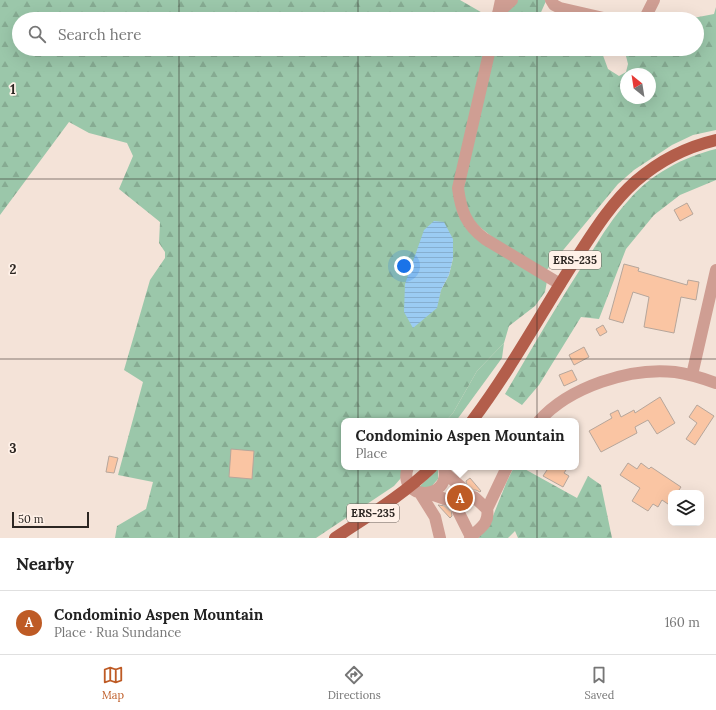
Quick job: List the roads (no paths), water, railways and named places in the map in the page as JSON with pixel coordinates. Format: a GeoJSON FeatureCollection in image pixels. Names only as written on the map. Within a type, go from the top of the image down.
{"type":"FeatureCollection","features":[{"type":"Feature","properties":{"kind":"main road","name":"ERS-235"},"geometry":{"type":"LineString","coordinates":[[474,418],[609,210],[652,168],[688,148],[716,140]]}},
{"type":"Feature","properties":{"kind":"main road","name":"ERS-235"},"geometry":{"type":"LineString","coordinates":[[335,538],[388,503],[419,491],[430,470]]}},
{"type":"Feature","properties":{"kind":"street"},"geometry":{"type":"LineString","coordinates":[[498,12],[502,0]]}},
{"type":"Feature","properties":{"kind":"street"},"geometry":{"type":"LineString","coordinates":[[501,12],[512,0]]}},
{"type":"Feature","properties":{"kind":"street"},"geometry":{"type":"LineString","coordinates":[[551,0],[554,5],[560,8],[577,12]]}},
{"type":"Feature","properties":{"kind":"street"},"geometry":{"type":"LineString","coordinates":[[648,12],[654,0]]}},
{"type":"Feature","properties":{"kind":"street"},"geometry":{"type":"LineString","coordinates":[[488,56],[458,188],[462,211],[475,231],[560,284]]}},
{"type":"Feature","properties":{"kind":"street"},"geometry":{"type":"LineString","coordinates":[[692,375],[716,270]]}},
{"type":"Feature","properties":{"kind":"street"},"geometry":{"type":"LineString","coordinates":[[542,418],[556,404],[572,394],[630,374],[674,372],[692,375],[716,383]]}},
{"type":"Feature","properties":{"kind":"street"},"geometry":{"type":"LineString","coordinates":[[407,470],[406,482],[419,491],[445,499]]}},
{"type":"Feature","properties":{"kind":"street"},"geometry":{"type":"LineString","coordinates":[[419,491],[436,490],[442,483],[444,470]]}},
{"type":"Feature","properties":{"kind":"street"},"geometry":{"type":"LineString","coordinates":[[444,470],[460,486]]}},
{"type":"Feature","properties":{"kind":"street"},"geometry":{"type":"LineString","coordinates":[[458,511],[471,537],[486,523],[488,516],[487,509],[506,470]]}},
{"type":"Feature","properties":{"kind":"street"},"geometry":{"type":"LineString","coordinates":[[419,491],[435,517],[440,538]]}},
{"type":"Feature","properties":{"kind":"street"},"geometry":{"type":"LineString","coordinates":[[474,497],[487,509]]}},
{"type":"Feature","properties":{"kind":"water"},"geometry":{"type":"Polygon","coordinates":[[[434,221],[444,222],[453,239],[453,258],[449,275],[441,290],[437,308],[413,328],[404,312],[405,284],[424,230],[434,221]]]}},
{"type":"Feature","properties":{"kind":"tunnel"},"geometry":{"type":"LineString","coordinates":[[460,486],[474,497]]}},
{"type":"Feature","properties":{"kind":"tunnel"},"geometry":{"type":"LineString","coordinates":[[445,499],[458,511]]}},
{"type":"Feature","properties":{"kind":"place","name":"Condominio Aspen Mountain"},"geometry":{"type":"Point","coordinates":[460,498]}}]}
